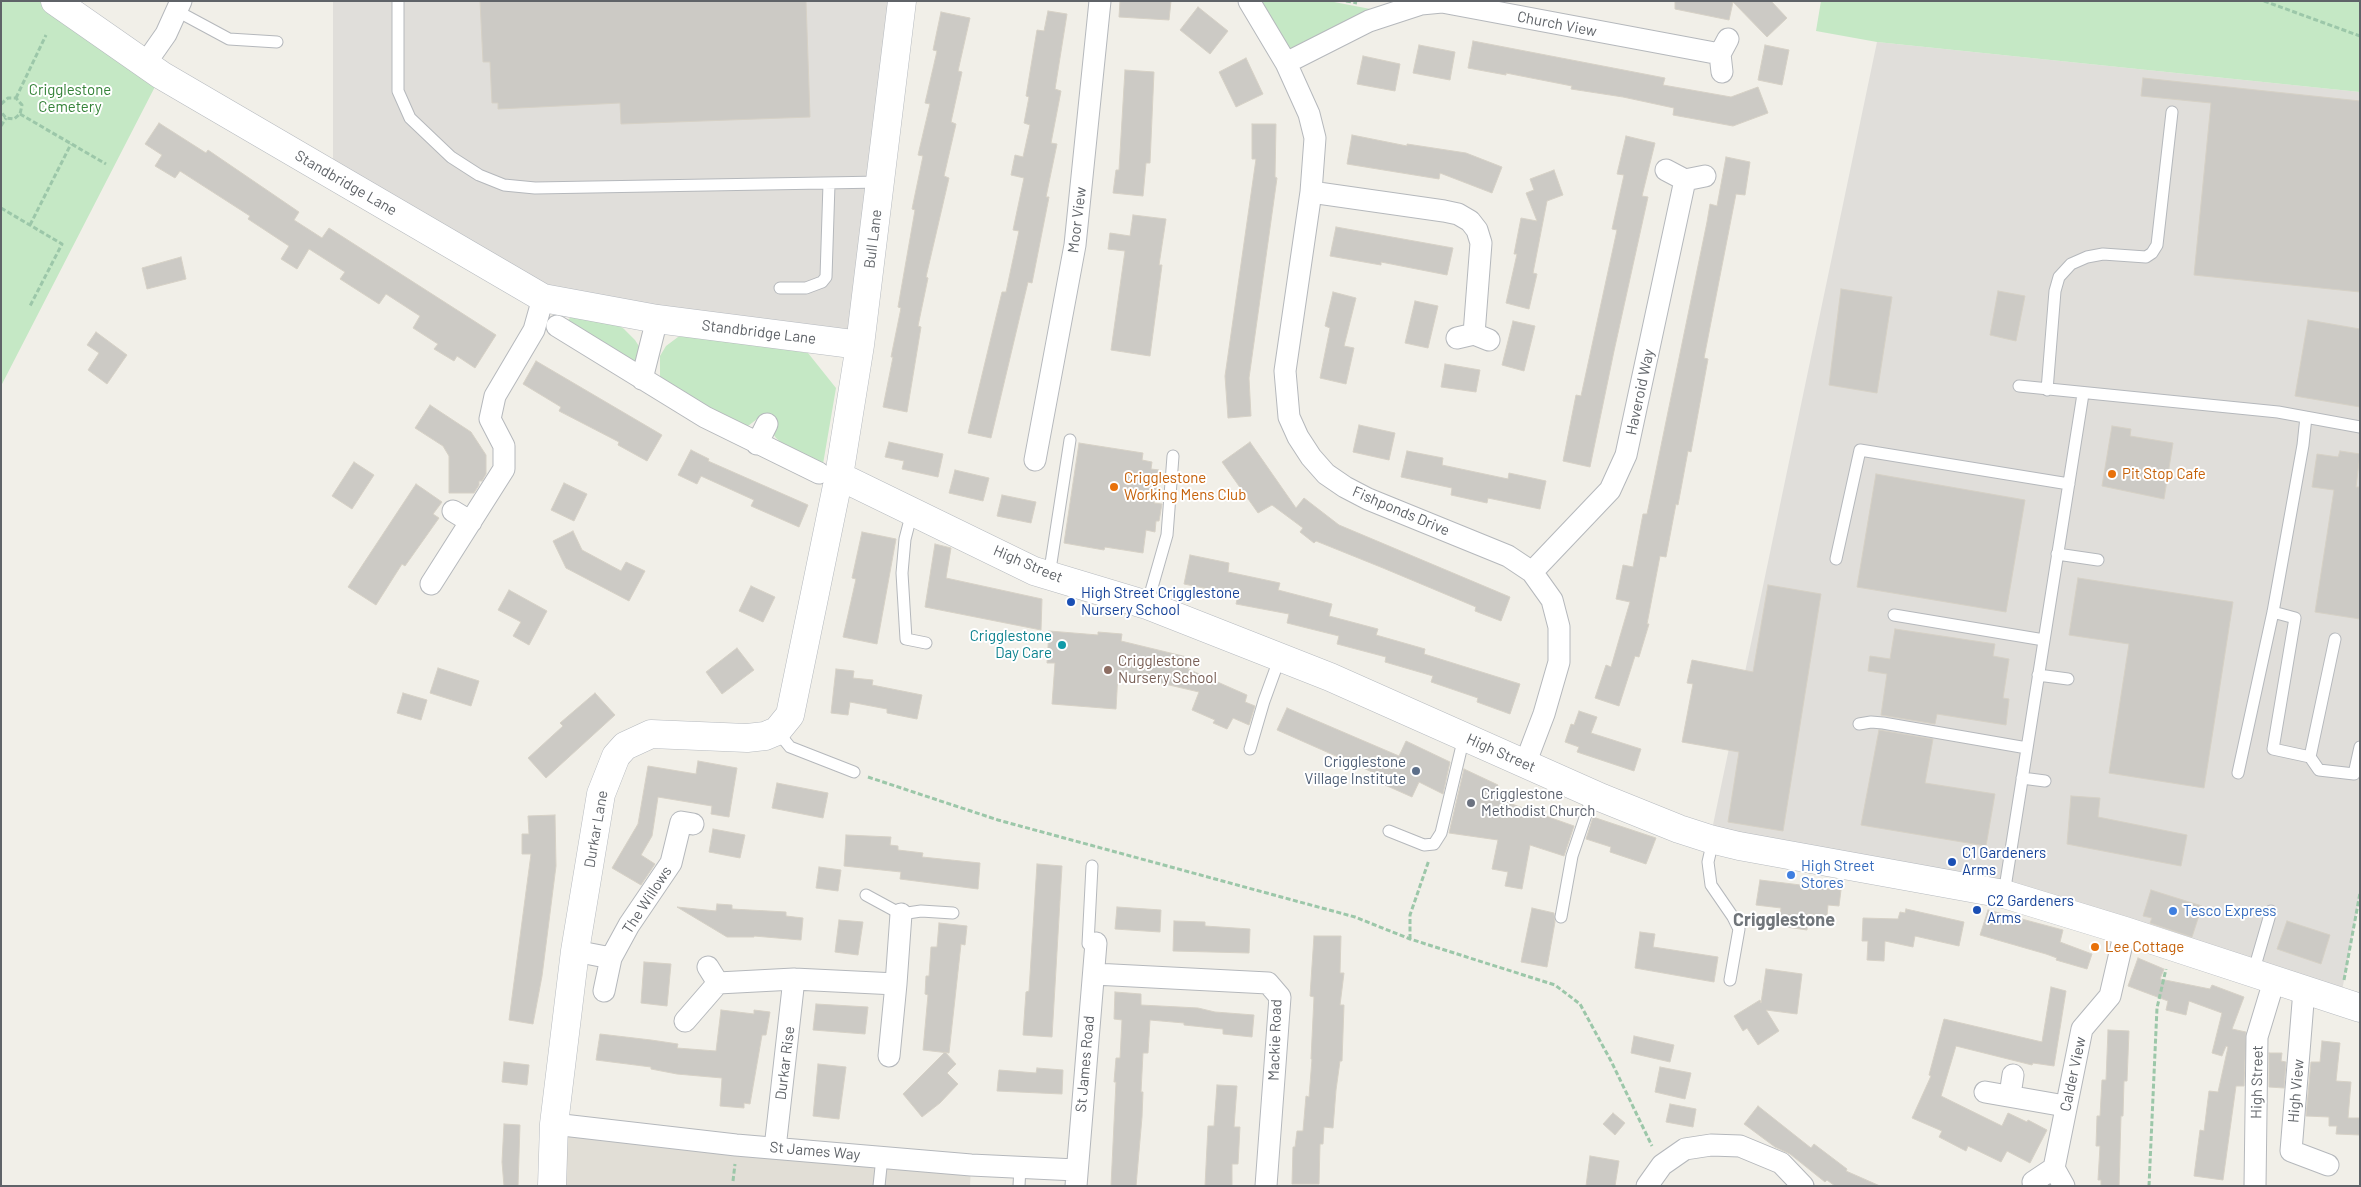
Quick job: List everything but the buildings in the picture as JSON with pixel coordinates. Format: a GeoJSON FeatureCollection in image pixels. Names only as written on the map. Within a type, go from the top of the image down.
{"type":"FeatureCollection","features":[{"type":"Feature","properties":{"kind":"street","name":"Standbridge Lane"},"geometry":{"type":"LineString","coordinates":[[55,1],[145,64],[543,298],[657,319],[860,345]]}},
{"type":"Feature","properties":{"kind":"street","name":"Bull Lane"},"geometry":{"type":"LineString","coordinates":[[829,475],[860,345],[902,1]]}},
{"type":"Feature","properties":{"kind":"street","name":"Moor View"},"geometry":{"type":"LineString","coordinates":[[1035,460],[1029,436],[1075,245],[1100,1]]}},
{"type":"Feature","properties":{"kind":"street","name":"Fishponds Drive"},"geometry":{"type":"LineString","coordinates":[[1249,1],[1286,63],[1309,114],[1315,138],[1312,192],[1285,371],[1289,417],[1298,437],[1311,457],[1326,474],[1368,499],[1508,556],[1532,572],[1552,600],[1559,627],[1559,662],[1551,693],[1525,764]]}},
{"type":"Feature","properties":{"kind":"street","name":"Church View"},"geometry":{"type":"LineString","coordinates":[[1286,63],[1369,21],[1421,4],[1442,2],[1723,55]]}},
{"type":"Feature","properties":{"kind":"street"},"geometry":{"type":"LineString","coordinates":[[145,64],[166,34],[179,6]]}},
{"type":"Feature","properties":{"kind":"street","name":"Haveroid Way"},"geometry":{"type":"LineString","coordinates":[[1532,572],[1610,490],[1626,455],[1695,178],[1666,170]]}},
{"type":"Feature","properties":{"kind":"street"},"geometry":{"type":"LineString","coordinates":[[1312,192],[1444,211],[1458,214],[1470,220],[1477,230],[1481,242],[1473,337]]}},
{"type":"Feature","properties":{"kind":"street"},"geometry":{"type":"LineString","coordinates":[[431,584],[504,469],[504,446],[490,419],[495,396],[534,330],[543,298]]}},
{"type":"Feature","properties":{"kind":"street"},"geometry":{"type":"LineString","coordinates":[[642,379],[657,319]]}},
{"type":"Feature","properties":{"kind":"street"},"geometry":{"type":"LineString","coordinates":[[557,326],[705,416],[757,444],[829,475],[794,702],[790,716],[777,732]]}},
{"type":"Feature","properties":{"kind":"street"},"geometry":{"type":"LineString","coordinates":[[757,444],[767,424]]}},
{"type":"Feature","properties":{"kind":"street","name":"High Street"},"geometry":{"type":"LineString","coordinates":[[829,475],[912,510],[1034,571],[1147,605],[1280,657],[1593,794],[1679,829],[1713,840],[2004,894],[2124,930],[2350,1005]]}},
{"type":"Feature","properties":{"kind":"street"},"geometry":{"type":"LineString","coordinates":[[453,511],[472,522]]}},
{"type":"Feature","properties":{"kind":"street","name":"Durkar Lane"},"geometry":{"type":"LineString","coordinates":[[552,1186],[554,1124],[575,951],[601,794],[616,756],[625,746],[651,734],[747,738],[777,732]]}},
{"type":"Feature","properties":{"kind":"street","name":"The Willows"},"geometry":{"type":"LineString","coordinates":[[604,992],[611,958],[629,925],[671,863],[681,822],[693,824]]}},
{"type":"Feature","properties":{"kind":"street"},"geometry":{"type":"LineString","coordinates":[[889,1056],[901,914]]}},
{"type":"Feature","properties":{"kind":"street","name":"Calder View"},"geometry":{"type":"LineString","coordinates":[[2033,1182],[2059,1177],[2065,1106],[2082,1029],[2110,996],[2124,930]]}},
{"type":"Feature","properties":{"kind":"street","name":"St James Road"},"geometry":{"type":"LineString","coordinates":[[1076,1178],[1096,946]]}},
{"type":"Feature","properties":{"kind":"street"},"geometry":{"type":"LineString","coordinates":[[575,951],[611,958]]}},
{"type":"Feature","properties":{"kind":"street","name":"Mackie Road"},"geometry":{"type":"LineString","coordinates":[[1094,974],[1268,983],[1280,996],[1266,1186]]}},
{"type":"Feature","properties":{"kind":"street"},"geometry":{"type":"LineString","coordinates":[[685,1021],[713,975],[896,984]]}},
{"type":"Feature","properties":{"kind":"street","name":"High Street"},"geometry":{"type":"LineString","coordinates":[[2255,1186],[2257,1037],[2263,977]]}},
{"type":"Feature","properties":{"kind":"street","name":"Durkar Rise"},"geometry":{"type":"LineString","coordinates":[[775,1148],[794,978]]}},
{"type":"Feature","properties":{"kind":"street","name":"High View"},"geometry":{"type":"LineString","coordinates":[[2304,990],[2291,1151],[2328,1165]]}},
{"type":"Feature","properties":{"kind":"street"},"geometry":{"type":"LineString","coordinates":[[1984,1092],[2012,1085],[2065,1106]]}},
{"type":"Feature","properties":{"kind":"street","name":"St James Way"},"geometry":{"type":"LineString","coordinates":[[554,1124],[775,1148],[882,1156],[1019,1176],[1076,1178]]}},
{"type":"Feature","properties":{"kind":"street"},"geometry":{"type":"LineString","coordinates":[[1646,1186],[1662,1165],[1685,1149],[1711,1145],[1740,1146],[1781,1164],[1803,1186]]}},
{"type":"Feature","properties":{"kind":"lane"},"geometry":{"type":"LineString","coordinates":[[398,1],[398,91],[410,118],[451,157],[479,174],[504,184],[535,188],[880,182]]}},
{"type":"Feature","properties":{"kind":"lane"},"geometry":{"type":"LineString","coordinates":[[179,6],[230,39],[277,42]]}},
{"type":"Feature","properties":{"kind":"lane"},"geometry":{"type":"LineString","coordinates":[[2047,390],[2055,290],[2059,277],[2071,264],[2087,257],[2103,254],[2146,257],[2152,253],[2157,245],[2172,112]]}},
{"type":"Feature","properties":{"kind":"lane"},"geometry":{"type":"LineString","coordinates":[[780,288],[806,288],[822,282],[826,277],[829,184]]}},
{"type":"Feature","properties":{"kind":"lane"},"geometry":{"type":"LineString","coordinates":[[2019,386],[2083,394],[2272,411],[2360,427]]}},
{"type":"Feature","properties":{"kind":"lane"},"geometry":{"type":"LineString","coordinates":[[2004,894],[2083,394]]}},
{"type":"Feature","properties":{"kind":"lane"},"geometry":{"type":"LineString","coordinates":[[2238,774],[2273,612],[2304,445],[2306,417]]}},
{"type":"Feature","properties":{"kind":"lane"},"geometry":{"type":"LineString","coordinates":[[1049,576],[1070,440]]}},
{"type":"Feature","properties":{"kind":"lane"},"geometry":{"type":"LineString","coordinates":[[1836,559],[1860,450],[2068,484]]}},
{"type":"Feature","properties":{"kind":"lane"},"geometry":{"type":"LineString","coordinates":[[1147,605],[1167,535],[1174,456]]}},
{"type":"Feature","properties":{"kind":"lane"},"geometry":{"type":"LineString","coordinates":[[912,510],[905,539],[902,573],[906,639],[926,643]]}},
{"type":"Feature","properties":{"kind":"lane"},"geometry":{"type":"LineString","coordinates":[[2058,554],[2098,560]]}},
{"type":"Feature","properties":{"kind":"lane"},"geometry":{"type":"LineString","coordinates":[[2273,612],[2295,618],[2273,750],[2310,756]]}},
{"type":"Feature","properties":{"kind":"lane"},"geometry":{"type":"LineString","coordinates":[[1894,615],[2044,640]]}},
{"type":"Feature","properties":{"kind":"lane"},"geometry":{"type":"LineString","coordinates":[[2335,639],[2310,756],[2319,770],[2354,774],[2360,747]]}},
{"type":"Feature","properties":{"kind":"lane"},"geometry":{"type":"LineString","coordinates":[[1250,749],[1264,701],[1280,657]]}},
{"type":"Feature","properties":{"kind":"lane"},"geometry":{"type":"LineString","coordinates":[[2038,675],[2068,680]]}},
{"type":"Feature","properties":{"kind":"lane"},"geometry":{"type":"LineString","coordinates":[[1859,724],[1883,723],[2027,748]]}},
{"type":"Feature","properties":{"kind":"lane"},"geometry":{"type":"LineString","coordinates":[[777,732],[790,747],[854,772]]}},
{"type":"Feature","properties":{"kind":"lane"},"geometry":{"type":"LineString","coordinates":[[1389,832],[1424,845],[1434,844],[1441,833],[1464,737]]}},
{"type":"Feature","properties":{"kind":"lane"},"geometry":{"type":"LineString","coordinates":[[2022,778],[2045,781]]}},
{"type":"Feature","properties":{"kind":"lane"},"geometry":{"type":"LineString","coordinates":[[1561,918],[1572,856],[1593,794]]}},
{"type":"Feature","properties":{"kind":"lane"},"geometry":{"type":"LineString","coordinates":[[1713,840],[1708,862],[1710,885],[1733,917],[1738,929],[1730,980]]}},
{"type":"Feature","properties":{"kind":"lane"},"geometry":{"type":"LineString","coordinates":[[1092,866],[1088,944],[1096,946]]}},
{"type":"Feature","properties":{"kind":"lane"},"geometry":{"type":"LineString","coordinates":[[866,895],[901,914],[921,910],[953,913]]}},
{"type":"Feature","properties":{"kind":"lane"},"geometry":{"type":"LineString","coordinates":[[2263,977],[2271,911]]}},
{"type":"Feature","properties":{"kind":"lane"},"geometry":{"type":"LineString","coordinates":[[879,1186],[882,1156]]}},
{"type":"Feature","properties":{"kind":"path"},"geometry":{"type":"LineString","coordinates":[[2264,1],[2360,36]]}},
{"type":"Feature","properties":{"kind":"path"},"geometry":{"type":"LineString","coordinates":[[16,98],[46,35]]}},
{"type":"Feature","properties":{"kind":"path"},"geometry":{"type":"LineString","coordinates":[[1,104],[8,98],[16,98],[22,105],[20,114],[14,119],[6,118],[1,112]]}},
{"type":"Feature","properties":{"kind":"path"},"geometry":{"type":"LineString","coordinates":[[20,114],[106,164]]}},
{"type":"Feature","properties":{"kind":"path"},"geometry":{"type":"LineString","coordinates":[[1,126],[6,118]]}},
{"type":"Feature","properties":{"kind":"path"},"geometry":{"type":"LineString","coordinates":[[30,225],[71,144]]}},
{"type":"Feature","properties":{"kind":"path"},"geometry":{"type":"LineString","coordinates":[[1,208],[62,244],[30,306]]}},
{"type":"Feature","properties":{"kind":"path"},"geometry":{"type":"LineString","coordinates":[[854,772],[998,820],[1355,917],[1410,939],[1555,985],[1580,1004],[1611,1061],[1662,1165]]}},
{"type":"Feature","properties":{"kind":"path"},"geometry":{"type":"LineString","coordinates":[[1410,939],[1410,915],[1434,844]]}},
{"type":"Feature","properties":{"kind":"path"},"geometry":{"type":"LineString","coordinates":[[2350,1005],[2360,892]]}},
{"type":"Feature","properties":{"kind":"path"},"geometry":{"type":"LineString","coordinates":[[2149,1186],[2157,1008],[2162,979],[2175,947]]}},
{"type":"Feature","properties":{"kind":"shaded area"},"geometry":{"type":"Polygon","coordinates":[[[333,1],[902,1],[860,345],[543,297],[333,176],[333,1]]]}},
{"type":"Feature","properties":{"kind":"shaded area"},"geometry":{"type":"Polygon","coordinates":[[[1877,42],[2360,92],[2360,893],[2340,1002],[2125,931],[1710,839],[1877,42]]]}},
{"type":"Feature","properties":{"kind":"shaded area"},"geometry":{"type":"Polygon","coordinates":[[[554,1124],[971,1165],[970,1186],[552,1186],[554,1124]]]}},
{"type":"Feature","properties":{"kind":"green space","name":"Crigglestone Cemetery"},"geometry":{"type":"Polygon","coordinates":[[[1,1],[55,1],[161,75],[1,386],[1,1]]]}},
{"type":"Feature","properties":{"kind":"green space"},"geometry":{"type":"Polygon","coordinates":[[[1249,1],[1329,1],[1386,12],[1288,58],[1249,1]]]}},
{"type":"Feature","properties":{"kind":"green space"},"geometry":{"type":"Polygon","coordinates":[[[1821,1],[2360,1],[2360,92],[1877,42],[1816,31],[1821,1]]]}},
{"type":"Feature","properties":{"kind":"green space"},"geometry":{"type":"Polygon","coordinates":[[[571,317],[618,325],[624,329],[635,340],[642,351],[639,364],[631,364],[567,321],[571,317]]]}},
{"type":"Feature","properties":{"kind":"green space"},"geometry":{"type":"Polygon","coordinates":[[[692,334],[808,353],[836,388],[823,464],[785,446],[776,438],[761,416],[748,426],[738,425],[660,377],[660,356],[666,346],[678,337],[692,334]]]}},
{"type":"Feature","properties":{"kind":"place","name":"Pit Stop Cafe"},"geometry":{"type":"Point","coordinates":[2112,474]}},
{"type":"Feature","properties":{"kind":"place","name":"Crigglestone Working Mens Club"},"geometry":{"type":"Point","coordinates":[1114,487]}},
{"type":"Feature","properties":{"kind":"place","name":"High Street Crigglestone Nursery School"},"geometry":{"type":"Point","coordinates":[1071,602]}},
{"type":"Feature","properties":{"kind":"place","name":"Crigglestone Day Care"},"geometry":{"type":"Point","coordinates":[1062,645]}},
{"type":"Feature","properties":{"kind":"place","name":"Crigglestone Nursery School"},"geometry":{"type":"Point","coordinates":[1108,670]}},
{"type":"Feature","properties":{"kind":"place","name":"Crigglestone Village Institute"},"geometry":{"type":"Point","coordinates":[1416,771]}},
{"type":"Feature","properties":{"kind":"place","name":"Crigglestone Methodist Church"},"geometry":{"type":"Point","coordinates":[1471,803]}},
{"type":"Feature","properties":{"kind":"place","name":"C1 Gardeners Arms"},"geometry":{"type":"Point","coordinates":[1952,862]}},
{"type":"Feature","properties":{"kind":"place","name":"High Street Stores"},"geometry":{"type":"Point","coordinates":[1791,875]}},
{"type":"Feature","properties":{"kind":"place","name":"C2 Gardeners Arms"},"geometry":{"type":"Point","coordinates":[1977,910]}},
{"type":"Feature","properties":{"kind":"place","name":"Tesco Express"},"geometry":{"type":"Point","coordinates":[2173,911]}},
{"type":"Feature","properties":{"kind":"place","name":"Lee Cottage"},"geometry":{"type":"Point","coordinates":[2095,947]}},
{"type":"Feature","properties":{"kind":"district","name":"Crigglestone"},"geometry":{"type":"Point","coordinates":[1784,920]}}]}
